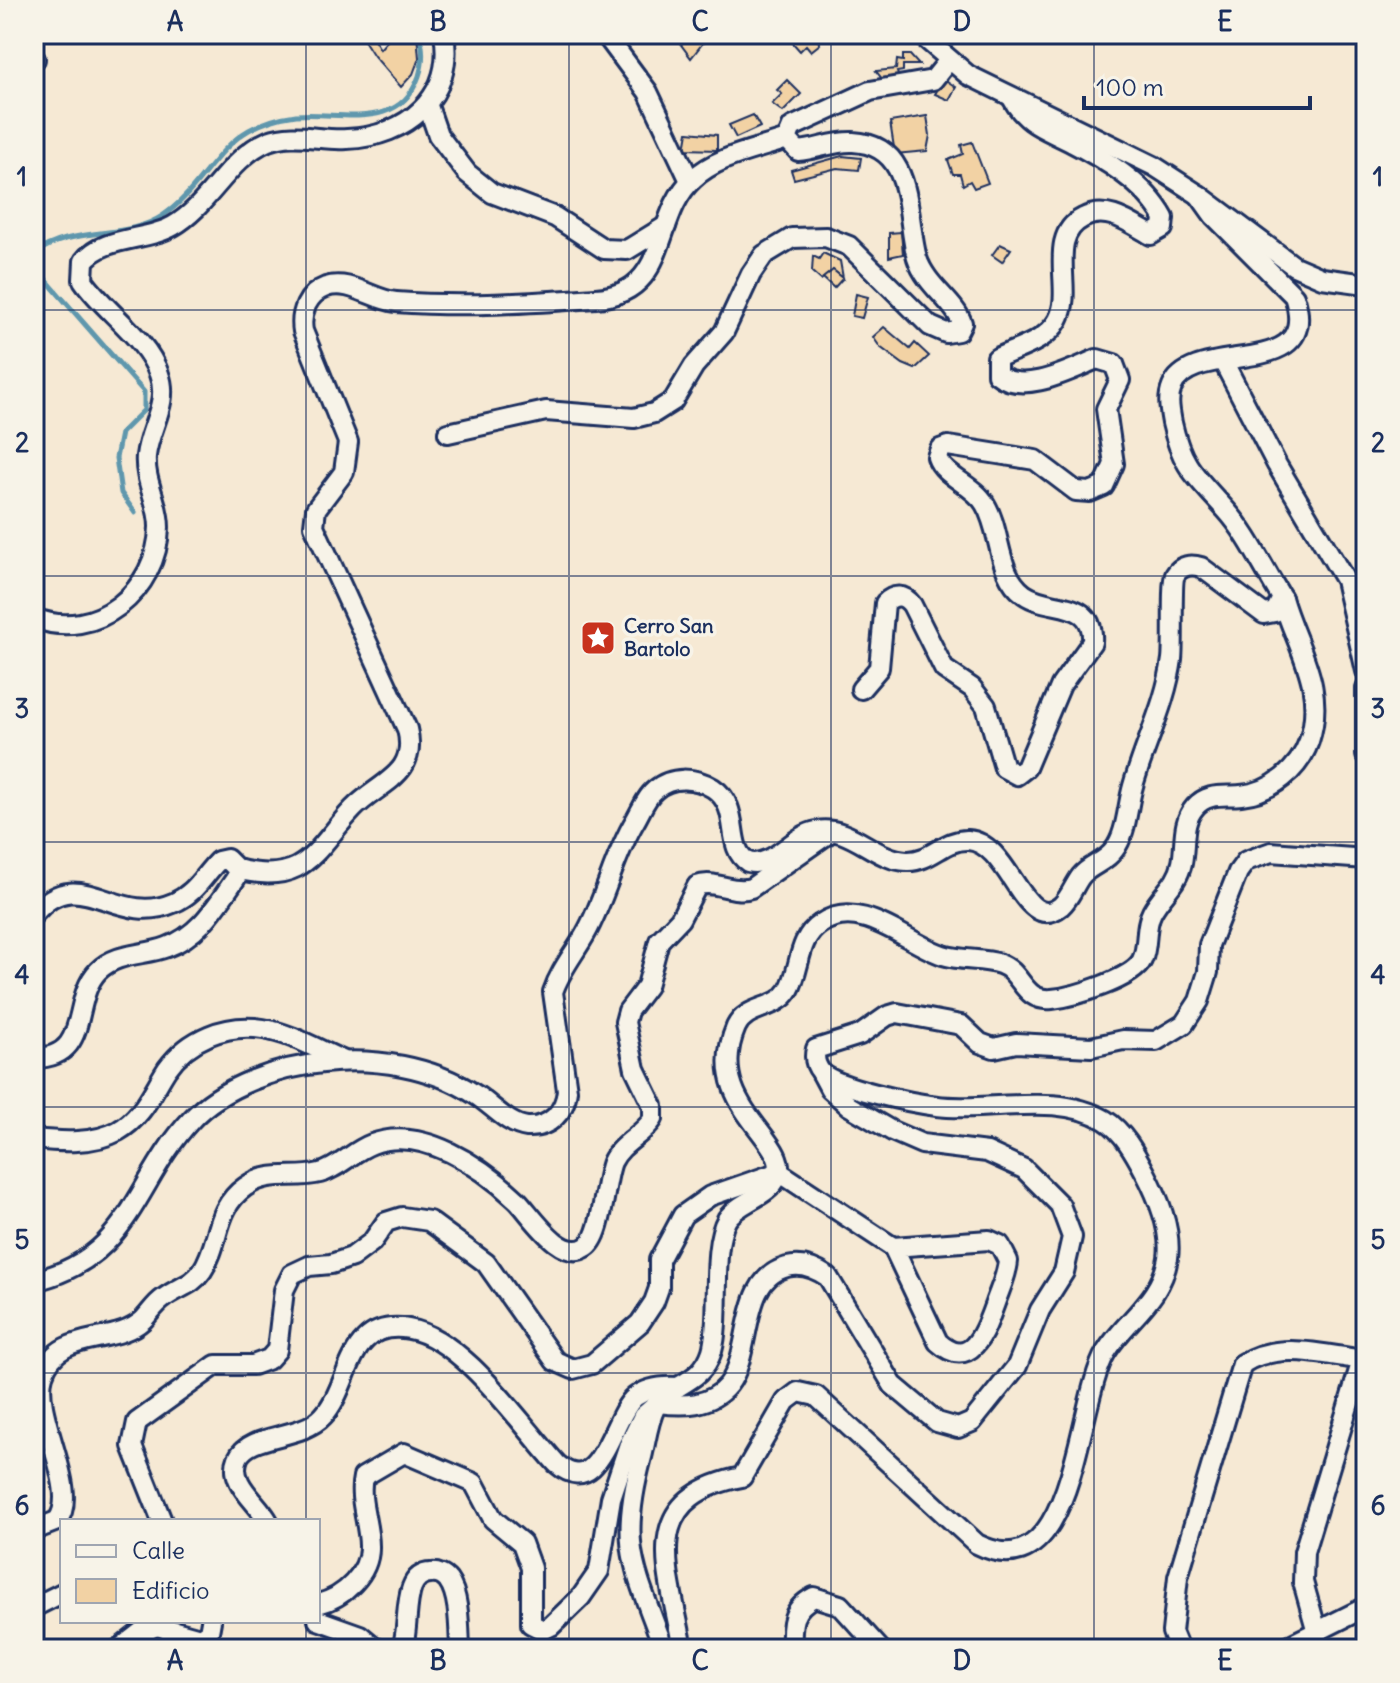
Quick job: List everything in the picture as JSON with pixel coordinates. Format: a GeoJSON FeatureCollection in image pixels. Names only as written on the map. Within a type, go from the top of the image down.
{"type":"FeatureCollection","features":[{"type":"Feature","properties":{"kind":"street"},"geometry":{"type":"LineString","coordinates":[[34,618],[54,624],[81,623],[117,609],[143,580],[158,539],[159,521],[150,495],[146,458],[161,408],[160,376],[152,359],[83,280],[82,267],[87,256],[122,241],[151,236],[176,225],[249,152],[270,141],[295,136],[335,140],[365,137],[397,128],[428,106],[445,64],[444,34]]}},
{"type":"Feature","properties":{"kind":"street"},"geometry":{"type":"LineString","coordinates":[[605,34],[648,92],[690,181]]}},
{"type":"Feature","properties":{"kind":"street"},"geometry":{"type":"LineString","coordinates":[[920,34],[949,60],[1012,98],[1053,114],[1154,166],[1199,195],[1294,266],[1322,278],[1366,284]]}},
{"type":"Feature","properties":{"kind":"street"},"geometry":{"type":"LineString","coordinates":[[237,869],[273,873],[307,861],[325,846],[355,807],[399,774],[409,753],[407,729],[314,526],[316,509],[339,482],[349,452],[346,432],[303,331],[303,314],[309,299],[321,289],[336,285],[391,301],[429,304],[494,306],[609,296],[629,288],[650,269],[666,226],[690,181],[708,166],[787,139],[792,127],[870,91],[933,80],[949,60]]}},
{"type":"Feature","properties":{"kind":"street"},"geometry":{"type":"LineString","coordinates":[[861,689],[879,668],[885,603],[894,597],[904,598],[912,605],[944,669],[964,680],[986,706],[1004,768],[1017,775],[1026,768],[1061,685],[1092,642],[1089,622],[1080,611],[1040,602],[1017,587],[1007,572],[993,520],[983,501],[966,482],[940,465],[938,453],[948,446],[1020,455],[1035,460],[1076,491],[1090,492],[1104,486],[1114,464],[1106,409],[1120,380],[1114,364],[1097,359],[1056,377],[1006,380],[997,374],[995,363],[997,358],[1045,336],[1056,323],[1064,299],[1064,243],[1078,220],[1093,214],[1110,214],[1151,235],[1163,228],[1164,218],[1137,186],[1106,162],[1028,122],[1012,98]]}},
{"type":"Feature","properties":{"kind":"street"},"geometry":{"type":"LineString","coordinates":[[428,106],[438,135],[467,173],[492,193],[555,217],[604,249],[627,250],[666,226]]}},
{"type":"Feature","properties":{"kind":"street"},"geometry":{"type":"LineString","coordinates":[[448,433],[546,411],[634,418],[654,413],[673,401],[694,366],[724,332],[751,274],[764,255],[782,242],[802,236],[826,237],[849,246],[930,326],[946,333],[958,331],[961,319],[937,294],[917,258],[907,190],[893,161],[865,144],[843,142],[798,151],[787,139]]}},
{"type":"Feature","properties":{"kind":"street"},"geometry":{"type":"LineString","coordinates":[[320,1603],[352,1586],[366,1563],[370,1548],[360,1488],[363,1477],[404,1453],[460,1474],[479,1488],[493,1519],[515,1536],[526,1551],[531,1568],[529,1619],[538,1629],[547,1629],[581,1597],[599,1571],[611,1498],[628,1447],[648,1410],[699,1373],[713,1347],[724,1224],[739,1207],[773,1184],[779,1172],[775,1152],[734,1096],[728,1065],[740,1021],[751,1011],[773,1004],[786,994],[812,930],[833,917],[863,918],[893,929],[939,954],[1004,966],[1015,974],[1021,987],[1044,999],[1061,997],[1131,973],[1141,961],[1151,913],[1170,892],[1178,874],[1186,825],[1194,808],[1218,795],[1240,796],[1272,786],[1293,769],[1307,746],[1314,719],[1313,677],[1282,598],[1226,510],[1187,468],[1178,447],[1169,403],[1174,381],[1187,370],[1268,354],[1284,345],[1295,330],[1297,304],[1294,296],[1214,216],[1199,195]]}},
{"type":"Feature","properties":{"kind":"street"},"geometry":{"type":"LineString","coordinates":[[1223,361],[1277,465],[1345,580],[1366,671]]}},
{"type":"Feature","properties":{"kind":"street"},"geometry":{"type":"LineString","coordinates":[[34,1281],[72,1267],[112,1236],[191,1120],[242,1086],[280,1071],[344,1061],[390,1064],[423,1072],[475,1094],[515,1124],[531,1127],[547,1123],[560,1113],[567,1090],[553,992],[586,933],[622,842],[652,792],[667,783],[685,780],[711,787],[724,799],[732,814],[739,855],[754,864],[766,861],[805,833],[834,831],[906,861],[923,859],[957,841],[976,842],[1000,858],[1028,904],[1045,911],[1058,908],[1082,874],[1114,850],[1122,834],[1138,769],[1168,683],[1175,617],[1172,583],[1177,573],[1191,565],[1201,567],[1264,614],[1275,612],[1282,598]]}},
{"type":"Feature","properties":{"kind":"street"},"geometry":{"type":"LineString","coordinates":[[1366,689],[1366,755]]}},
{"type":"Feature","properties":{"kind":"street"},"geometry":{"type":"LineString","coordinates":[[34,1530],[57,1521],[65,1502],[41,1392],[48,1365],[71,1345],[130,1329],[164,1298],[190,1285],[209,1259],[217,1224],[228,1203],[255,1181],[276,1174],[309,1176],[329,1170],[364,1147],[385,1140],[419,1140],[477,1169],[515,1198],[563,1248],[575,1251],[588,1247],[595,1236],[613,1161],[623,1146],[653,1119],[653,1106],[635,1069],[625,1022],[628,1011],[647,986],[659,941],[680,919],[697,886],[706,882],[739,890],[751,888],[834,831]]}},
{"type":"Feature","properties":{"kind":"street"},"geometry":{"type":"LineString","coordinates":[[658,1403],[685,1406],[708,1401],[728,1385],[741,1356],[759,1288],[778,1270],[804,1266],[821,1272],[834,1284],[893,1385],[943,1426],[965,1426],[1017,1366],[1044,1300],[1064,1272],[1071,1249],[1066,1215],[1053,1196],[1024,1169],[987,1152],[922,1144],[849,1106],[830,1089],[821,1071],[815,1055],[820,1046],[860,1035],[887,1016],[897,1013],[961,1025],[980,1043],[994,1048],[1016,1043],[1091,1047],[1166,1037],[1184,1024],[1199,1001],[1208,972],[1209,945],[1246,861],[1271,852],[1366,859]]}},
{"type":"Feature","properties":{"kind":"street"},"geometry":{"type":"LineString","coordinates":[[34,914],[48,900],[74,891],[90,893],[125,908],[161,907],[196,888],[218,861],[231,861],[237,869],[236,878],[193,932],[168,947],[117,958],[97,972],[90,981],[70,1042],[56,1054],[34,1058]]}},
{"type":"Feature","properties":{"kind":"street"},"geometry":{"type":"LineString","coordinates":[[34,1139],[92,1139],[116,1132],[143,1110],[176,1058],[198,1041],[223,1030],[250,1027],[276,1032],[344,1061]]}},
{"type":"Feature","properties":{"kind":"street"},"geometry":{"type":"LineString","coordinates":[[683,1649],[667,1557],[671,1524],[683,1503],[702,1488],[742,1477],[786,1401],[798,1392],[816,1396],[977,1544],[1007,1552],[1036,1542],[1050,1526],[1073,1468],[1105,1353],[1148,1306],[1166,1267],[1169,1230],[1146,1173],[1123,1135],[1104,1120],[1061,1107],[938,1106],[848,1085],[821,1071]]}},
{"type":"Feature","properties":{"kind":"street"},"geometry":{"type":"LineString","coordinates":[[779,1172],[893,1247],[938,1342],[948,1349],[961,1351],[978,1343],[1008,1267],[1004,1249],[989,1240],[893,1247]]}},
{"type":"Feature","properties":{"kind":"street"},"geometry":{"type":"LineString","coordinates":[[161,1519],[132,1446],[137,1422],[216,1365],[253,1365],[269,1359],[277,1350],[285,1284],[297,1270],[352,1257],[393,1219],[410,1217],[429,1221],[486,1263],[555,1361],[567,1368],[580,1369],[592,1364],[640,1323],[659,1288],[659,1260],[683,1215],[710,1196],[779,1172]]}},
{"type":"Feature","properties":{"kind":"street"},"geometry":{"type":"LineString","coordinates":[[266,1519],[239,1483],[237,1463],[243,1449],[249,1444],[297,1434],[316,1423],[330,1407],[358,1348],[385,1330],[416,1331],[456,1354],[557,1464],[573,1472],[586,1471],[598,1463],[620,1417],[637,1395],[661,1387],[682,1387]]}},
{"type":"Feature","properties":{"kind":"street"},"geometry":{"type":"LineString","coordinates":[[1179,1649],[1172,1632],[1178,1577],[1242,1364],[1261,1352],[1289,1350],[1362,1360],[1304,1552],[1303,1582],[1317,1632]]}},
{"type":"Feature","properties":{"kind":"street"},"geometry":{"type":"LineString","coordinates":[[658,1403],[630,1501],[628,1532],[636,1575],[664,1649]]}},
{"type":"Feature","properties":{"kind":"street"},"geometry":{"type":"LineString","coordinates":[[401,1649],[407,1633],[411,1588],[417,1578],[429,1572],[445,1578],[452,1588],[460,1649]]}},
{"type":"Feature","properties":{"kind":"street"},"geometry":{"type":"LineString","coordinates":[[34,1607],[60,1594]]}},
{"type":"Feature","properties":{"kind":"street"},"geometry":{"type":"LineString","coordinates":[[792,1649],[791,1624],[798,1605],[814,1597],[840,1605],[880,1649]]}},
{"type":"Feature","properties":{"kind":"street"},"geometry":{"type":"LineString","coordinates":[[1282,1649],[1362,1609]]}},
{"type":"Feature","properties":{"kind":"street"},"geometry":{"type":"LineString","coordinates":[[320,1621],[360,1635],[377,1649]]}},
{"type":"Feature","properties":{"kind":"street"},"geometry":{"type":"LineString","coordinates":[[119,1649],[141,1632],[157,1626],[200,1638],[209,1632],[211,1623]]}},
{"type":"Feature","properties":{"kind":"building"},"geometry":{"type":"Polygon","coordinates":[[[360,34],[371,34],[380,49],[393,34],[417,34],[419,58],[413,74],[401,87],[374,56],[360,34]]]}},
{"type":"Feature","properties":{"kind":"building"},"geometry":{"type":"Polygon","coordinates":[[[673,34],[703,34],[706,39],[691,58],[673,34]]]}},
{"type":"Feature","properties":{"kind":"building"},"geometry":{"type":"Polygon","coordinates":[[[785,34],[814,34],[820,44],[811,51],[806,45],[800,51],[785,34]]]}},
{"type":"Feature","properties":{"kind":"building"},"geometry":{"type":"Polygon","coordinates":[[[903,55],[910,55],[919,65],[903,65],[903,71],[897,72],[899,78],[883,80],[876,71],[896,69],[897,60],[903,61],[903,55]]]}},
{"type":"Feature","properties":{"kind":"building"},"geometry":{"type":"Polygon","coordinates":[[[944,79],[956,87],[949,100],[935,94],[944,79]]]}},
{"type":"Feature","properties":{"kind":"building"},"geometry":{"type":"Polygon","coordinates":[[[787,80],[801,94],[783,112],[772,104],[782,94],[777,90],[787,80]]]}},
{"type":"Feature","properties":{"kind":"building"},"geometry":{"type":"Polygon","coordinates":[[[753,115],[760,127],[736,138],[729,125],[753,115]]]}},
{"type":"Feature","properties":{"kind":"building"},"geometry":{"type":"Polygon","coordinates":[[[927,116],[930,135],[927,151],[895,154],[890,122],[927,116]]]}},
{"type":"Feature","properties":{"kind":"building"},"geometry":{"type":"Polygon","coordinates":[[[688,132],[717,135],[717,150],[685,149],[688,132]]]}},
{"type":"Feature","properties":{"kind":"building"},"geometry":{"type":"Polygon","coordinates":[[[972,142],[988,183],[974,188],[970,181],[963,185],[960,174],[953,174],[948,160],[963,154],[961,145],[972,142]]]}},
{"type":"Feature","properties":{"kind":"building"},"geometry":{"type":"Polygon","coordinates":[[[842,156],[861,158],[859,170],[837,168],[794,179],[791,170],[842,156]]]}},
{"type":"Feature","properties":{"kind":"building"},"geometry":{"type":"Polygon","coordinates":[[[901,232],[903,254],[889,257],[889,233],[901,232]]]}},
{"type":"Feature","properties":{"kind":"building"},"geometry":{"type":"Polygon","coordinates":[[[1000,244],[1011,249],[1002,262],[992,255],[1000,244]]]}},
{"type":"Feature","properties":{"kind":"building"},"geometry":{"type":"Polygon","coordinates":[[[823,253],[840,261],[843,278],[833,270],[821,280],[812,272],[813,256],[819,259],[823,253]]]}},
{"type":"Feature","properties":{"kind":"building"},"geometry":{"type":"Polygon","coordinates":[[[833,270],[843,278],[834,288],[823,278],[833,270]]]}},
{"type":"Feature","properties":{"kind":"building"},"geometry":{"type":"Polygon","coordinates":[[[856,294],[868,297],[862,318],[852,316],[856,294]]]}},
{"type":"Feature","properties":{"kind":"building"},"geometry":{"type":"Polygon","coordinates":[[[884,327],[910,349],[915,343],[929,356],[915,369],[903,364],[880,347],[873,337],[884,327]]]}},
{"type":"Feature","properties":{"kind":"waterway"},"geometry":{"type":"LineString","coordinates":[[34,254],[65,239],[132,228],[162,216],[185,196],[226,149],[260,125],[296,115],[367,115],[398,106],[410,94],[419,76],[423,55],[419,34]]}},
{"type":"Feature","properties":{"kind":"waterway"},"geometry":{"type":"LineString","coordinates":[[34,266],[144,392],[144,410],[121,433],[116,458],[121,493],[135,513]]}},
{"type":"Feature","properties":{"kind":"place","name":"Cerro San Bartolo"},"geometry":{"type":"Point","coordinates":[598,638]}}]}
